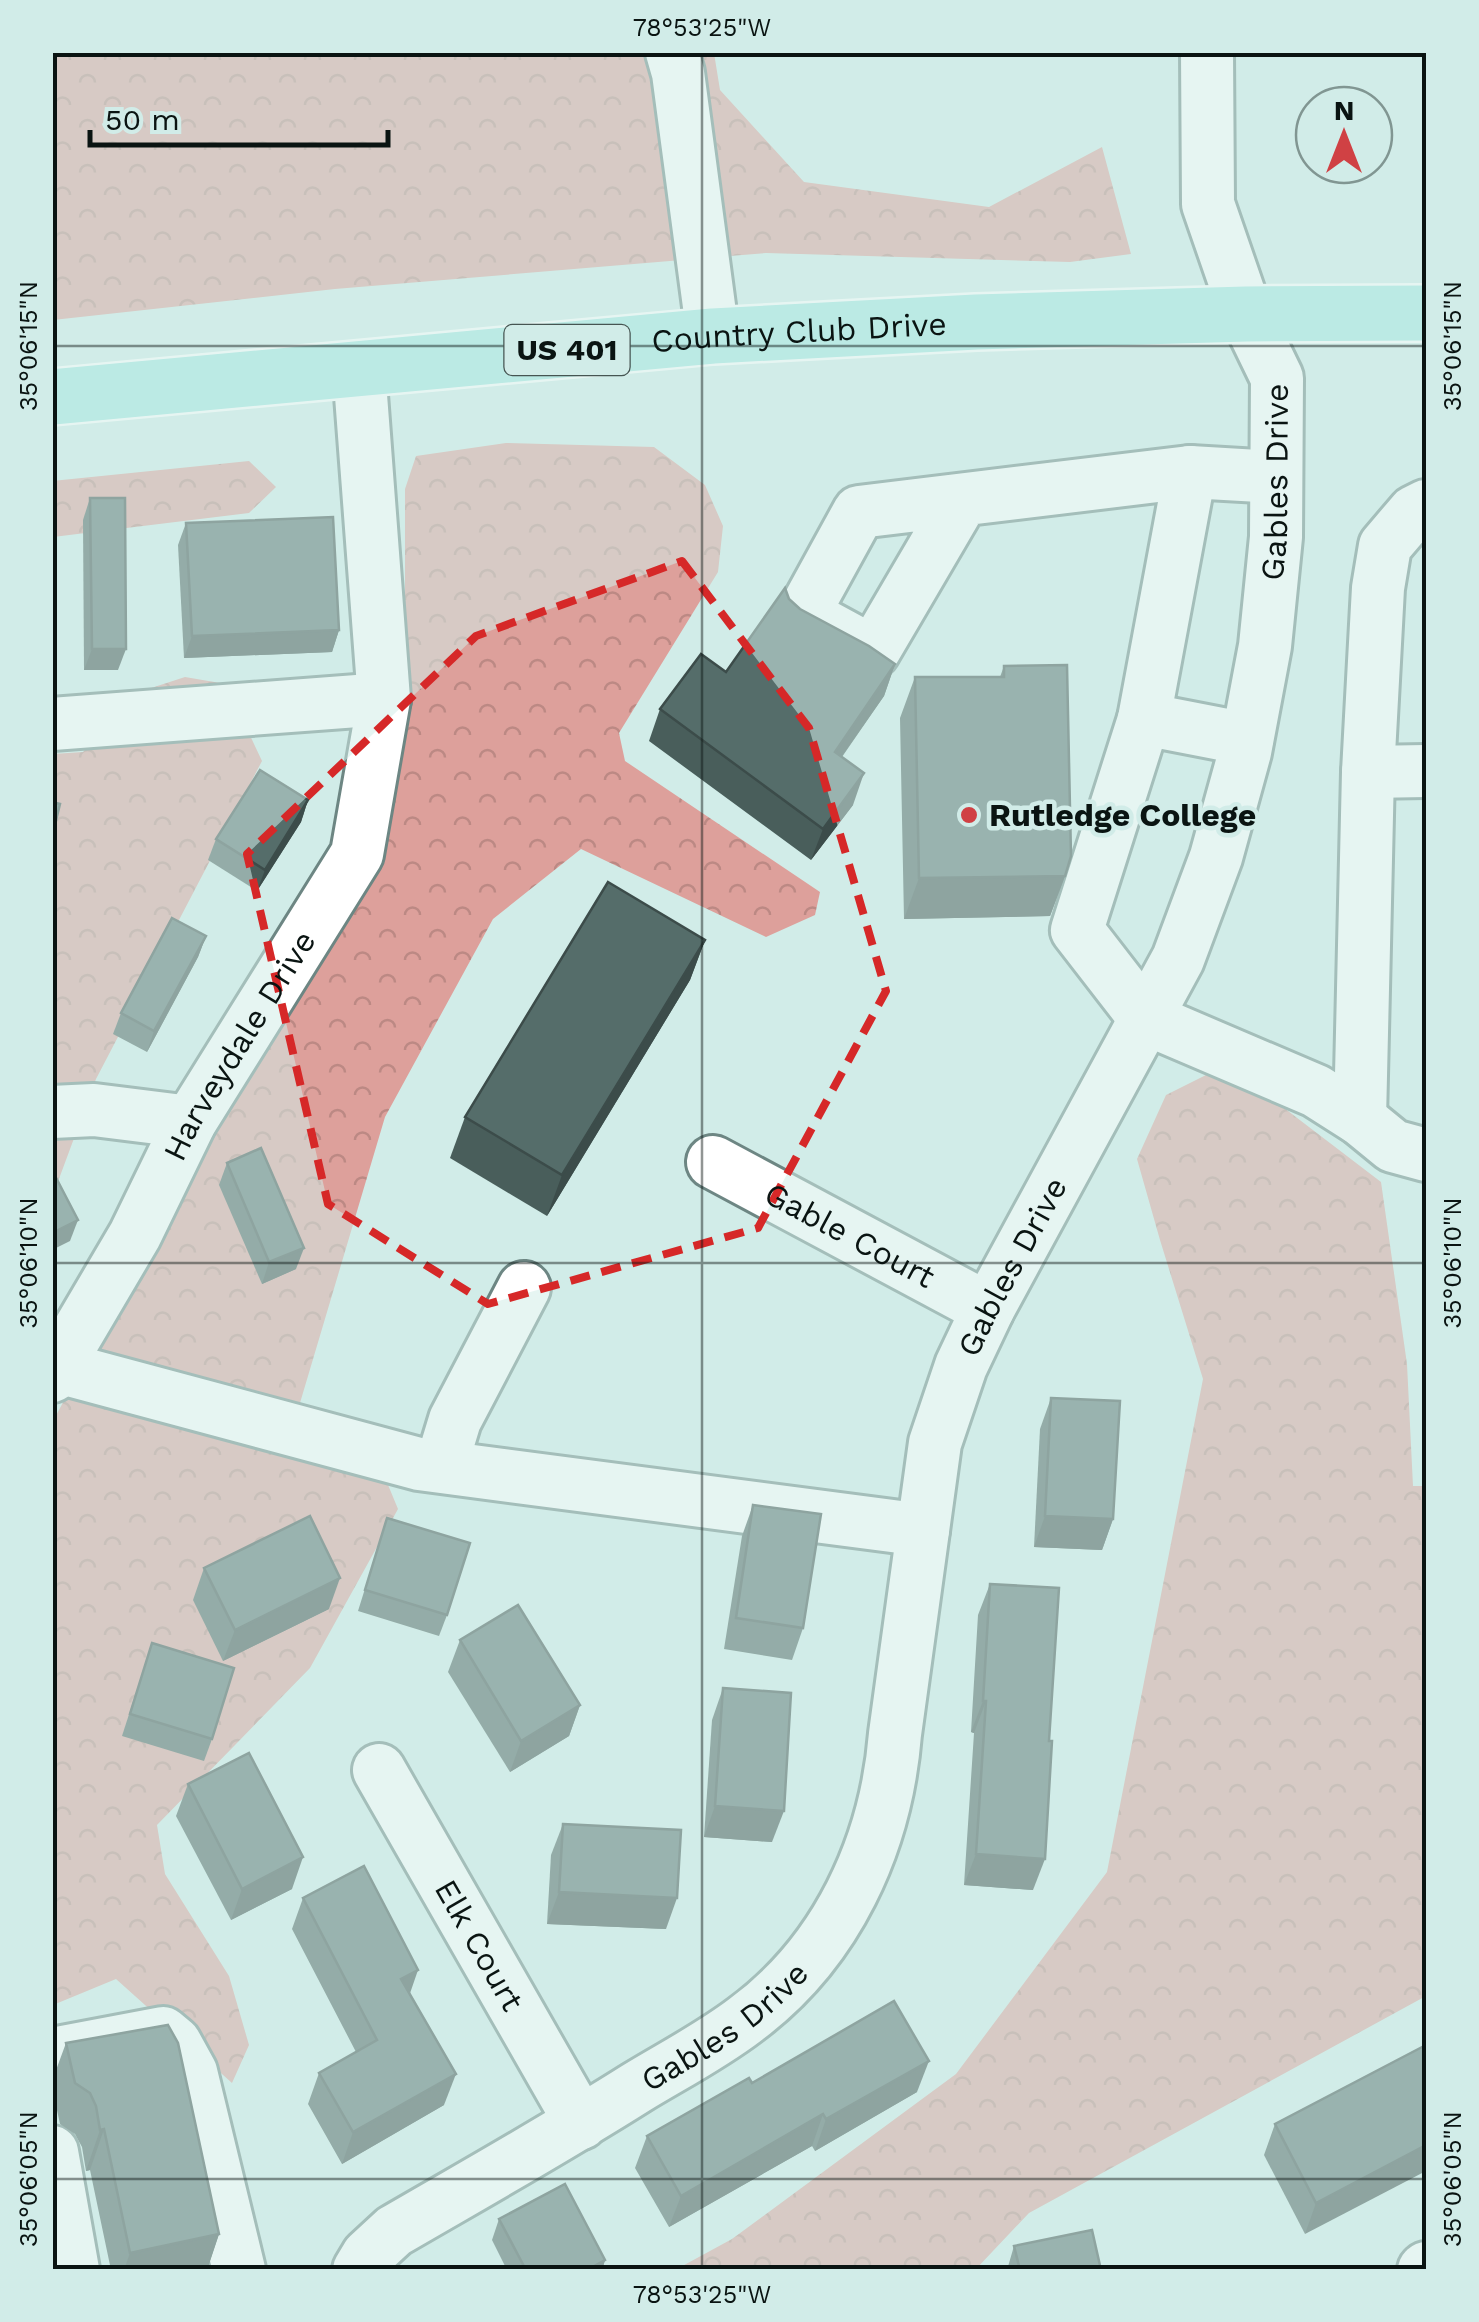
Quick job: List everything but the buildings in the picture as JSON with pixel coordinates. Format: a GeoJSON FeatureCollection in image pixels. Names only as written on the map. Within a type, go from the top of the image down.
{"type":"FeatureCollection","features":[{"type":"Feature","properties":{"kind":"main road","name":"Country Club Drive"},"geometry":{"type":"LineString","coordinates":[[52,397],[713,336],[994,322],[1426,313]]}},
{"type":"Feature","properties":{"kind":"street"},"geometry":{"type":"LineString","coordinates":[[672,52],[713,336]]}},
{"type":"Feature","properties":{"kind":"street","name":"Gables Drive"},"geometry":{"type":"LineString","coordinates":[[358,2270],[394,2231],[581,2123],[745,2020],[786,1984],[821,1943],[850,1897],[873,1847],[887,1795],[935,1443],[961,1366],[1178,959],[1216,858],[1248,739],[1265,646],[1276,537],[1277,378],[1246,314],[1208,204],[1207,52]]}},
{"type":"Feature","properties":{"kind":"street","name":"Harveydale Drive"},"geometry":{"type":"LineString","coordinates":[[55,1372],[135,1235],[190,1122],[357,854],[384,699],[359,368]]}},
{"type":"Feature","properties":{"kind":"street"},"geometry":{"type":"LineString","coordinates":[[962,500],[1190,472],[1276,477]]}},
{"type":"Feature","properties":{"kind":"street"},"geometry":{"type":"LineString","coordinates":[[1190,472],[1144,719],[1076,930],[1146,1018],[1316,1091],[1393,1146],[1426,1155]]}},
{"type":"Feature","properties":{"kind":"street"},"geometry":{"type":"LineString","coordinates":[[1360,1120],[1368,772],[1378,588],[1385,546],[1414,512],[1426,506]]}},
{"type":"Feature","properties":{"kind":"street"},"geometry":{"type":"LineString","coordinates":[[52,724],[384,699]]}},
{"type":"Feature","properties":{"kind":"street"},"geometry":{"type":"LineString","coordinates":[[1144,719],[1248,739]]}},
{"type":"Feature","properties":{"kind":"street"},"geometry":{"type":"LineString","coordinates":[[1368,772],[1426,771]]}},
{"type":"Feature","properties":{"kind":"street"},"geometry":{"type":"LineString","coordinates":[[52,1112],[94,1110],[190,1122]]}},
{"type":"Feature","properties":{"kind":"street","name":"Gable Court"},"geometry":{"type":"LineString","coordinates":[[713,1162],[988,1309]]}},
{"type":"Feature","properties":{"kind":"street"},"geometry":{"type":"LineString","coordinates":[[441,1466],[455,1420],[524,1288]]}},
{"type":"Feature","properties":{"kind":"street"},"geometry":{"type":"LineString","coordinates":[[55,1372],[420,1464],[923,1530]]}},
{"type":"Feature","properties":{"kind":"street","name":"Elk Court"},"geometry":{"type":"LineString","coordinates":[[379,1770],[581,2123]]}},
{"type":"Feature","properties":{"kind":"street"},"geometry":{"type":"LineString","coordinates":[[52,2054],[163,2033],[176,2043],[191,2072],[239,2270]]}},
{"type":"Feature","properties":{"kind":"street"},"geometry":{"type":"LineString","coordinates":[[52,2152],[73,2270]]}},
{"type":"Feature","properties":{"kind":"highlighted area"},"geometry":{"type":"Polygon","coordinates":[[[682,561],[809,728],[886,991],[758,1228],[488,1304],[328,1204],[247,854],[476,636],[682,561]]]}},
{"type":"Feature","properties":{"kind":"green space"},"geometry":{"type":"Polygon","coordinates":[[[52,53],[714,53],[720,90],[804,182],[989,207],[1102,147],[1131,254],[1070,262],[766,253],[335,289],[53,320],[52,53]]]}},
{"type":"Feature","properties":{"kind":"green space"},"geometry":{"type":"Polygon","coordinates":[[[506,443],[654,447],[705,485],[723,526],[718,572],[619,733],[625,761],[820,892],[815,915],[766,937],[581,849],[493,919],[385,1117],[297,1413],[83,1354],[182,1191],[405,687],[405,489],[416,456],[506,443]]]}},
{"type":"Feature","properties":{"kind":"green space"},"geometry":{"type":"Polygon","coordinates":[[[249,461],[276,487],[249,513],[53,537],[52,481],[249,461]]]}},
{"type":"Feature","properties":{"kind":"green space"},"geometry":{"type":"Polygon","coordinates":[[[185,677],[226,684],[262,761],[96,1079],[53,1195],[53,754],[83,752],[142,691],[185,677]]]}},
{"type":"Feature","properties":{"kind":"green space"},"geometry":{"type":"Polygon","coordinates":[[[1206,1075],[1267,1095],[1381,1182],[1407,1364],[1413,1486],[1426,1486],[1426,1996],[1029,2213],[976,2269],[675,2270],[732,2239],[956,2074],[1107,1872],[1203,1379],[1137,1159],[1166,1095],[1206,1075]]]}},
{"type":"Feature","properties":{"kind":"green space"},"geometry":{"type":"Polygon","coordinates":[[[68,1393],[386,1480],[398,1509],[310,1668],[157,1825],[165,1874],[229,1976],[249,2045],[232,2083],[116,1979],[53,2005],[52,1423],[68,1393]]]}},
{"type":"Feature","properties":{"kind":"place","name":"Rutledge College"},"geometry":{"type":"Point","coordinates":[969,815]}}]}
